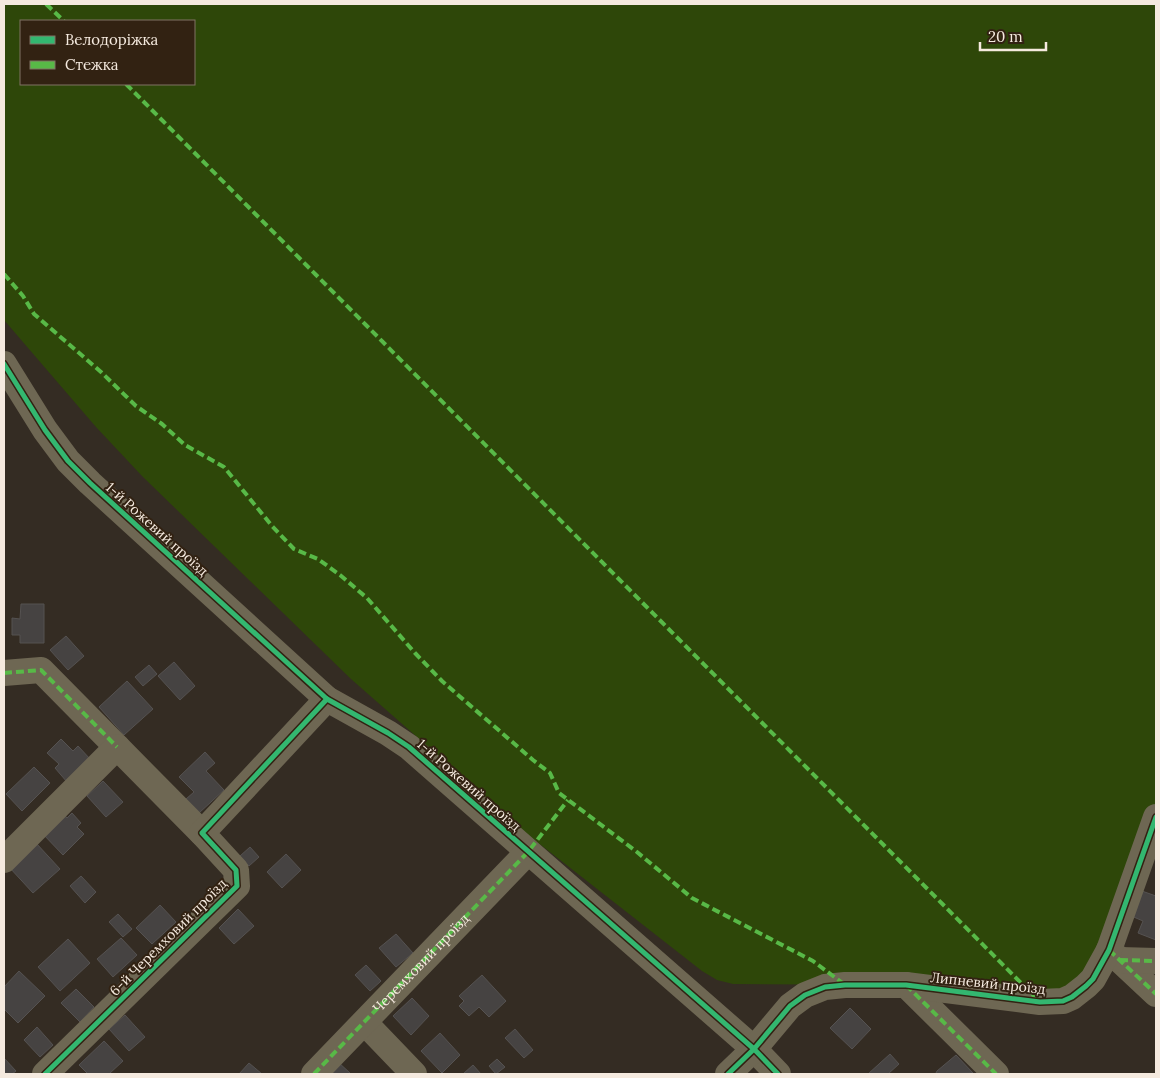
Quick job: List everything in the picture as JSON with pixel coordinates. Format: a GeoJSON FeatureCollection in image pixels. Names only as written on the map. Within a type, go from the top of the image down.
{"type":"FeatureCollection","features":[{"type":"Feature","properties":{"kind":"street","name":"1-й Рожевий проїзд"},"geometry":{"type":"LineString","coordinates":[[4,364],[45,430],[68,460],[90,483],[327,699],[409,747],[754,1049],[778,1074]]}},
{"type":"Feature","properties":{"kind":"street","name":"6-й Черемховий проїзд"},"geometry":{"type":"LineString","coordinates":[[4,673],[41,670],[236,870],[237,886],[45,1074]]}},
{"type":"Feature","properties":{"kind":"street"},"geometry":{"type":"LineString","coordinates":[[202,833],[327,699]]}},
{"type":"Feature","properties":{"kind":"street"},"geometry":{"type":"LineString","coordinates":[[4,860],[117,747]]}},
{"type":"Feature","properties":{"kind":"street","name":"Липневий проїзд"},"geometry":{"type":"LineString","coordinates":[[728,1074],[754,1049],[790,1006],[797,1000],[825,987],[845,985],[906,985],[1040,1002],[1063,1001],[1072,997],[1086,986],[1114,955],[1156,817]]}},
{"type":"Feature","properties":{"kind":"street","name":"Черемховий проїзд"},"geometry":{"type":"LineString","coordinates":[[314,1074],[528,852]]}},
{"type":"Feature","properties":{"kind":"street"},"geometry":{"type":"LineString","coordinates":[[1114,955],[1156,961]]}},
{"type":"Feature","properties":{"kind":"street"},"geometry":{"type":"LineString","coordinates":[[1114,955],[1156,994]]}},
{"type":"Feature","properties":{"kind":"street"},"geometry":{"type":"LineString","coordinates":[[906,985],[996,1074]]}},
{"type":"Feature","properties":{"kind":"street"},"geometry":{"type":"LineString","coordinates":[[365,1023],[414,1074]]}},
{"type":"Feature","properties":{"kind":"green space"},"geometry":{"type":"Polygon","coordinates":[[[4,4],[1156,4],[1156,817],[1079,992],[906,985],[733,984],[717,980],[702,971],[532,838],[351,679],[142,476],[96,427],[4,320],[4,4]]]}},
{"type":"Feature","properties":{"kind":"building"},"geometry":{"type":"Polygon","coordinates":[[[21,604],[44,604],[44,643],[20,643],[20,635],[12,635],[12,618],[20,619],[21,604]]]}},
{"type":"Feature","properties":{"kind":"building"},"geometry":{"type":"Polygon","coordinates":[[[66,636],[84,656],[68,670],[50,650],[66,636]]]}},
{"type":"Feature","properties":{"kind":"building"},"geometry":{"type":"Polygon","coordinates":[[[174,662],[195,686],[180,700],[158,676],[174,662]]]}},
{"type":"Feature","properties":{"kind":"building"},"geometry":{"type":"Polygon","coordinates":[[[149,665],[157,674],[143,686],[135,677],[149,665]]]}},
{"type":"Feature","properties":{"kind":"building"},"geometry":{"type":"Polygon","coordinates":[[[127,681],[153,709],[124,735],[99,707],[127,681]]]}},
{"type":"Feature","properties":{"kind":"building"},"geometry":{"type":"Polygon","coordinates":[[[61,739],[73,751],[78,746],[91,760],[67,782],[55,768],[59,764],[47,753],[61,739]]]}},
{"type":"Feature","properties":{"kind":"building"},"geometry":{"type":"Polygon","coordinates":[[[205,752],[215,763],[206,771],[224,790],[199,813],[186,799],[194,792],[179,777],[205,752]]]}},
{"type":"Feature","properties":{"kind":"building"},"geometry":{"type":"Polygon","coordinates":[[[34,767],[50,783],[22,811],[6,794],[34,767]]]}},
{"type":"Feature","properties":{"kind":"building"},"geometry":{"type":"Polygon","coordinates":[[[103,781],[123,802],[106,817],[87,796],[103,781]]]}},
{"type":"Feature","properties":{"kind":"building"},"geometry":{"type":"Polygon","coordinates":[[[61,811],[67,818],[72,813],[81,823],[77,827],[84,834],[63,855],[41,832],[61,811]]]}},
{"type":"Feature","properties":{"kind":"building"},"geometry":{"type":"Polygon","coordinates":[[[36,843],[60,869],[33,893],[9,867],[36,843]]]}},
{"type":"Feature","properties":{"kind":"building"},"geometry":{"type":"Polygon","coordinates":[[[250,847],[259,857],[249,866],[240,856],[250,847]]]}},
{"type":"Feature","properties":{"kind":"building"},"geometry":{"type":"Polygon","coordinates":[[[286,854],[301,870],[282,888],[267,872],[286,854]]]}},
{"type":"Feature","properties":{"kind":"building"},"geometry":{"type":"Polygon","coordinates":[[[81,876],[96,892],[85,903],[70,886],[81,876]]]}},
{"type":"Feature","properties":{"kind":"building"},"geometry":{"type":"Polygon","coordinates":[[[1139,890],[1156,896],[1156,940],[1138,933],[1143,921],[1129,915],[1139,890]]]}},
{"type":"Feature","properties":{"kind":"building"},"geometry":{"type":"Polygon","coordinates":[[[160,905],[176,922],[152,944],[136,928],[160,905]]]}},
{"type":"Feature","properties":{"kind":"building"},"geometry":{"type":"Polygon","coordinates":[[[238,909],[254,926],[234,944],[219,928],[238,909]]]}},
{"type":"Feature","properties":{"kind":"building"},"geometry":{"type":"Polygon","coordinates":[[[118,914],[132,929],[123,937],[109,922],[118,914]]]}},
{"type":"Feature","properties":{"kind":"building"},"geometry":{"type":"Polygon","coordinates":[[[396,934],[413,953],[396,967],[379,948],[396,934]]]}},
{"type":"Feature","properties":{"kind":"building"},"geometry":{"type":"Polygon","coordinates":[[[121,938],[137,955],[113,977],[97,959],[121,938]]]}},
{"type":"Feature","properties":{"kind":"building"},"geometry":{"type":"Polygon","coordinates":[[[68,939],[90,963],[60,991],[38,967],[68,939]]]}},
{"type":"Feature","properties":{"kind":"building"},"geometry":{"type":"Polygon","coordinates":[[[366,965],[381,981],[370,991],[355,975],[366,965]]]}},
{"type":"Feature","properties":{"kind":"building"},"geometry":{"type":"Polygon","coordinates":[[[19,971],[45,996],[18,1023],[4,1009],[4,987],[19,971]]]}},
{"type":"Feature","properties":{"kind":"building"},"geometry":{"type":"Polygon","coordinates":[[[482,975],[506,1001],[489,1017],[479,1007],[469,1016],[459,1006],[464,1001],[459,996],[482,975]]]}},
{"type":"Feature","properties":{"kind":"building"},"geometry":{"type":"Polygon","coordinates":[[[76,989],[94,1007],[80,1022],[61,1003],[76,989]]]}},
{"type":"Feature","properties":{"kind":"building"},"geometry":{"type":"Polygon","coordinates":[[[412,998],[429,1016],[411,1035],[393,1016],[412,998]]]}},
{"type":"Feature","properties":{"kind":"building"},"geometry":{"type":"Polygon","coordinates":[[[850,1008],[871,1029],[852,1049],[830,1028],[850,1008]]]}},
{"type":"Feature","properties":{"kind":"building"},"geometry":{"type":"Polygon","coordinates":[[[125,1015],[145,1037],[129,1051],[109,1029],[125,1015]]]}},
{"type":"Feature","properties":{"kind":"building"},"geometry":{"type":"Polygon","coordinates":[[[37,1027],[53,1045],[40,1057],[24,1040],[37,1027]]]}},
{"type":"Feature","properties":{"kind":"building"},"geometry":{"type":"Polygon","coordinates":[[[515,1029],[533,1050],[524,1058],[505,1038],[515,1029]]]}},
{"type":"Feature","properties":{"kind":"building"},"geometry":{"type":"Polygon","coordinates":[[[440,1033],[460,1055],[442,1073],[421,1051],[440,1033]]]}},
{"type":"Feature","properties":{"kind":"building"},"geometry":{"type":"Polygon","coordinates":[[[104,1041],[123,1061],[109,1074],[88,1074],[79,1065],[104,1041]]]}},
{"type":"Feature","properties":{"kind":"building"},"geometry":{"type":"Polygon","coordinates":[[[890,1054],[899,1064],[888,1074],[868,1074],[890,1054]]]}},
{"type":"Feature","properties":{"kind":"building"},"geometry":{"type":"Polygon","coordinates":[[[956,1055],[973,1073],[936,1073],[937,1071],[956,1055]]]}},
{"type":"Feature","properties":{"kind":"building"},"geometry":{"type":"Polygon","coordinates":[[[4,1058],[16,1071],[12,1074],[4,1074],[4,1058]]]}},
{"type":"Feature","properties":{"kind":"building"},"geometry":{"type":"Polygon","coordinates":[[[497,1059],[505,1067],[496,1074],[489,1066],[497,1059]]]}},
{"type":"Feature","properties":{"kind":"building"},"geometry":{"type":"Polygon","coordinates":[[[337,1061],[351,1074],[324,1074],[337,1061]]]}},
{"type":"Feature","properties":{"kind":"building"},"geometry":{"type":"Polygon","coordinates":[[[249,1063],[262,1074],[239,1074],[249,1063]]]}},
{"type":"Feature","properties":{"kind":"building"},"geometry":{"type":"Polygon","coordinates":[[[473,1065],[481,1074],[463,1074],[473,1065]]]}},
{"type":"Feature","properties":{"kind":"marked path"},"geometry":{"type":"LineString","coordinates":[[46,4],[63,20]]}},
{"type":"Feature","properties":{"kind":"marked path"},"geometry":{"type":"LineString","coordinates":[[127,85],[1040,1002]]}},
{"type":"Feature","properties":{"kind":"marked path"},"geometry":{"type":"LineString","coordinates":[[4,274],[23,296],[34,314],[101,372],[136,406],[162,424],[185,445],[224,467],[272,526],[294,549],[318,559],[367,598],[442,681],[550,773],[559,793],[637,852],[692,898],[813,961],[845,985]]}},
{"type":"Feature","properties":{"kind":"marked path"},"geometry":{"type":"LineString","coordinates":[[4,673],[41,670],[117,747]]}},
{"type":"Feature","properties":{"kind":"marked path"},"geometry":{"type":"LineString","coordinates":[[314,1074],[528,852],[568,800]]}},
{"type":"Feature","properties":{"kind":"marked path"},"geometry":{"type":"LineString","coordinates":[[1109,950],[1156,994]]}},
{"type":"Feature","properties":{"kind":"marked path"},"geometry":{"type":"LineString","coordinates":[[1120,960],[1156,961]]}},
{"type":"Feature","properties":{"kind":"marked path"},"geometry":{"type":"LineString","coordinates":[[906,985],[996,1074]]}},
{"type":"Feature","properties":{"kind":"cycle path"},"geometry":{"type":"LineString","coordinates":[[4,364],[45,430],[68,461],[90,483],[327,699],[409,747],[754,1049],[778,1074]]}},
{"type":"Feature","properties":{"kind":"cycle path"},"geometry":{"type":"LineString","coordinates":[[45,1074],[237,886],[236,870],[202,833],[327,699]]}},
{"type":"Feature","properties":{"kind":"cycle path"},"geometry":{"type":"LineString","coordinates":[[728,1074],[754,1049],[790,1006],[805,995],[825,987],[845,985],[906,985],[1040,1002],[1063,1001],[1072,997],[1093,979],[1109,950],[1156,817]]}}]}
